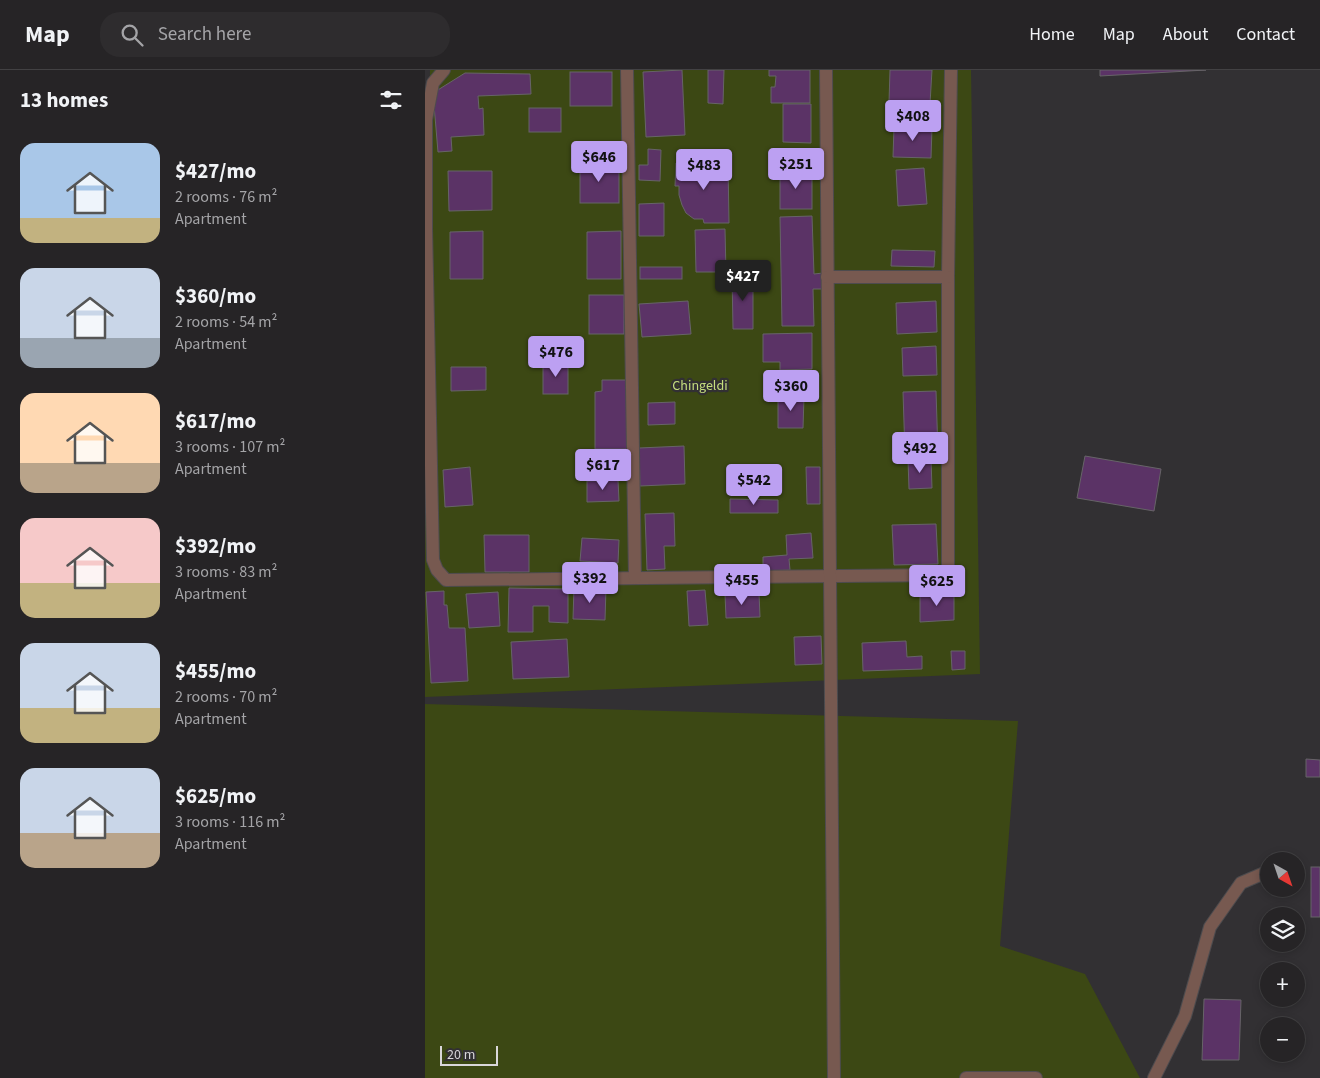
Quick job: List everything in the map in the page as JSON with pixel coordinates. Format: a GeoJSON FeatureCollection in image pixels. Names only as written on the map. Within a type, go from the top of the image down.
{"type":"FeatureCollection","features":[{"type":"Feature","properties":{"kind":"street"},"geometry":{"type":"LineString","coordinates":[[444,70],[433,83],[426,120],[426,238],[433,560],[437,570],[446,580],[948,575],[948,277],[951,70]]}},
{"type":"Feature","properties":{"kind":"street"},"geometry":{"type":"LineString","coordinates":[[627,70],[635,578]]}},
{"type":"Feature","properties":{"kind":"street"},"geometry":{"type":"LineString","coordinates":[[825,70],[834,1078]]}},
{"type":"Feature","properties":{"kind":"street"},"geometry":{"type":"LineString","coordinates":[[827,277],[948,277]]}},
{"type":"Feature","properties":{"kind":"street"},"geometry":{"type":"LineString","coordinates":[[1154,1078],[1185,1016],[1210,927],[1241,883],[1260,875]]}},
{"type":"Feature","properties":{"kind":"street"},"geometry":{"type":"LineString","coordinates":[[966,1078],[1036,1078]]}},
{"type":"Feature","properties":{"kind":"green space","name":"Chingeldi"},"geometry":{"type":"Polygon","coordinates":[[[430,70],[971,70],[980,674],[425,697],[425,362],[430,70]]]}},
{"type":"Feature","properties":{"kind":"green space"},"geometry":{"type":"Polygon","coordinates":[[[425,704],[1018,721],[1000,946],[1085,974],[1140,1078],[425,1078],[425,704]]]}},
{"type":"Feature","properties":{"kind":"building"},"geometry":{"type":"Polygon","coordinates":[[[682,70],[685,135],[646,137],[643,72],[682,70]]]}},
{"type":"Feature","properties":{"kind":"building"},"geometry":{"type":"Polygon","coordinates":[[[708,70],[724,70],[723,104],[708,103],[708,70]]]}},
{"type":"Feature","properties":{"kind":"building"},"geometry":{"type":"Polygon","coordinates":[[[769,70],[810,70],[810,103],[771,103],[771,87],[775,87],[776,76],[769,76],[769,70]]]}},
{"type":"Feature","properties":{"kind":"building"},"geometry":{"type":"Polygon","coordinates":[[[890,70],[932,70],[930,104],[889,102],[890,70]]]}},
{"type":"Feature","properties":{"kind":"building"},"geometry":{"type":"Polygon","coordinates":[[[1100,70],[1206,70],[1100,76],[1100,70]]]}},
{"type":"Feature","properties":{"kind":"building"},"geometry":{"type":"Polygon","coordinates":[[[570,72],[612,72],[612,106],[570,106],[570,72]]]}},
{"type":"Feature","properties":{"kind":"building"},"geometry":{"type":"Polygon","coordinates":[[[465,73],[530,74],[531,94],[478,96],[479,109],[483,108],[484,135],[451,137],[452,151],[438,152],[433,93],[465,73]]]}},
{"type":"Feature","properties":{"kind":"building"},"geometry":{"type":"Polygon","coordinates":[[[783,104],[811,104],[811,143],[783,142],[783,104]]]}},
{"type":"Feature","properties":{"kind":"building"},"geometry":{"type":"Polygon","coordinates":[[[529,108],[561,108],[561,132],[529,132],[529,108]]]}},
{"type":"Feature","properties":{"kind":"building"},"geometry":{"type":"Polygon","coordinates":[[[894,127],[932,128],[931,158],[893,157],[894,127]]]}},
{"type":"Feature","properties":{"kind":"building"},"geometry":{"type":"Polygon","coordinates":[[[648,149],[661,150],[660,181],[639,180],[639,165],[648,165],[648,149]]]}},
{"type":"Feature","properties":{"kind":"building"},"geometry":{"type":"Polygon","coordinates":[[[580,162],[619,162],[619,203],[580,203],[580,162]]]}},
{"type":"Feature","properties":{"kind":"building"},"geometry":{"type":"Polygon","coordinates":[[[676,163],[728,163],[729,223],[704,223],[703,219],[694,219],[686,213],[679,195],[679,186],[675,186],[676,163]]]}},
{"type":"Feature","properties":{"kind":"building"},"geometry":{"type":"Polygon","coordinates":[[[924,168],[927,204],[898,206],[896,170],[924,168]]]}},
{"type":"Feature","properties":{"kind":"building"},"geometry":{"type":"Polygon","coordinates":[[[780,170],[812,170],[812,209],[780,209],[780,170]]]}},
{"type":"Feature","properties":{"kind":"building"},"geometry":{"type":"Polygon","coordinates":[[[448,171],[492,171],[492,210],[449,211],[448,171]]]}},
{"type":"Feature","properties":{"kind":"building"},"geometry":{"type":"Polygon","coordinates":[[[664,203],[664,236],[639,236],[639,204],[664,203]]]}},
{"type":"Feature","properties":{"kind":"building"},"geometry":{"type":"Polygon","coordinates":[[[812,216],[814,274],[823,273],[823,289],[813,289],[814,326],[782,326],[780,217],[812,216]]]}},
{"type":"Feature","properties":{"kind":"building"},"geometry":{"type":"Polygon","coordinates":[[[725,229],[726,272],[696,272],[695,230],[725,229]]]}},
{"type":"Feature","properties":{"kind":"building"},"geometry":{"type":"Polygon","coordinates":[[[483,231],[483,279],[450,279],[450,232],[483,231]]]}},
{"type":"Feature","properties":{"kind":"building"},"geometry":{"type":"Polygon","coordinates":[[[621,231],[621,279],[587,279],[587,232],[621,231]]]}},
{"type":"Feature","properties":{"kind":"building"},"geometry":{"type":"Polygon","coordinates":[[[892,250],[935,251],[934,267],[891,266],[892,250]]]}},
{"type":"Feature","properties":{"kind":"building"},"geometry":{"type":"Polygon","coordinates":[[[640,267],[682,267],[682,279],[640,279],[640,267]]]}},
{"type":"Feature","properties":{"kind":"building"},"geometry":{"type":"Polygon","coordinates":[[[732,275],[753,275],[753,329],[733,329],[732,275]]]}},
{"type":"Feature","properties":{"kind":"building"},"geometry":{"type":"Polygon","coordinates":[[[589,295],[624,295],[624,334],[589,334],[589,295]]]}},
{"type":"Feature","properties":{"kind":"building"},"geometry":{"type":"Polygon","coordinates":[[[688,301],[691,334],[642,337],[639,304],[688,301]]]}},
{"type":"Feature","properties":{"kind":"building"},"geometry":{"type":"Polygon","coordinates":[[[936,301],[937,332],[897,334],[896,303],[936,301]]]}},
{"type":"Feature","properties":{"kind":"building"},"geometry":{"type":"Polygon","coordinates":[[[812,333],[812,369],[780,370],[780,362],[763,362],[763,334],[812,333]]]}},
{"type":"Feature","properties":{"kind":"building"},"geometry":{"type":"Polygon","coordinates":[[[936,346],[937,375],[903,376],[902,348],[936,346]]]}},
{"type":"Feature","properties":{"kind":"building"},"geometry":{"type":"Polygon","coordinates":[[[543,363],[568,363],[568,394],[543,394],[543,363]]]}},
{"type":"Feature","properties":{"kind":"building"},"geometry":{"type":"Polygon","coordinates":[[[451,367],[486,367],[486,390],[451,391],[451,367]]]}},
{"type":"Feature","properties":{"kind":"building"},"geometry":{"type":"Polygon","coordinates":[[[602,380],[628,380],[628,449],[595,449],[595,392],[602,391],[602,380]]]}},
{"type":"Feature","properties":{"kind":"building"},"geometry":{"type":"Polygon","coordinates":[[[936,391],[938,453],[905,454],[903,392],[936,391]]]}},
{"type":"Feature","properties":{"kind":"building"},"geometry":{"type":"Polygon","coordinates":[[[778,396],[804,397],[803,428],[778,428],[778,396]]]}},
{"type":"Feature","properties":{"kind":"building"},"geometry":{"type":"Polygon","coordinates":[[[675,402],[675,424],[648,425],[648,403],[675,402]]]}},
{"type":"Feature","properties":{"kind":"building"},"geometry":{"type":"Polygon","coordinates":[[[684,446],[685,484],[640,486],[639,448],[684,446]]]}},
{"type":"Feature","properties":{"kind":"building"},"geometry":{"type":"Polygon","coordinates":[[[1085,456],[1161,469],[1154,511],[1077,498],[1085,456]]]}},
{"type":"Feature","properties":{"kind":"building"},"geometry":{"type":"Polygon","coordinates":[[[931,459],[932,488],[909,489],[908,460],[931,459]]]}},
{"type":"Feature","properties":{"kind":"building"},"geometry":{"type":"Polygon","coordinates":[[[470,467],[473,505],[445,507],[443,470],[470,467]]]}},
{"type":"Feature","properties":{"kind":"building"},"geometry":{"type":"Polygon","coordinates":[[[806,467],[820,467],[820,504],[807,504],[806,467]]]}},
{"type":"Feature","properties":{"kind":"building"},"geometry":{"type":"Polygon","coordinates":[[[618,480],[619,501],[587,502],[587,481],[618,480]]]}},
{"type":"Feature","properties":{"kind":"building"},"geometry":{"type":"Polygon","coordinates":[[[730,499],[778,500],[778,513],[730,513],[730,499]]]}},
{"type":"Feature","properties":{"kind":"building"},"geometry":{"type":"Polygon","coordinates":[[[674,513],[675,546],[664,546],[665,569],[647,570],[645,514],[674,513]]]}},
{"type":"Feature","properties":{"kind":"building"},"geometry":{"type":"Polygon","coordinates":[[[936,524],[938,564],[894,565],[892,525],[936,524]]]}},
{"type":"Feature","properties":{"kind":"building"},"geometry":{"type":"Polygon","coordinates":[[[811,533],[813,558],[789,559],[790,570],[763,571],[763,557],[787,555],[786,535],[811,533]]]}},
{"type":"Feature","properties":{"kind":"building"},"geometry":{"type":"Polygon","coordinates":[[[484,535],[529,535],[529,572],[485,572],[484,535]]]}},
{"type":"Feature","properties":{"kind":"building"},"geometry":{"type":"Polygon","coordinates":[[[582,538],[619,540],[618,563],[580,561],[582,538]]]}},
{"type":"Feature","properties":{"kind":"building"},"geometry":{"type":"Polygon","coordinates":[[[574,587],[606,588],[605,620],[573,619],[574,587]]]}},
{"type":"Feature","properties":{"kind":"building"},"geometry":{"type":"Polygon","coordinates":[[[509,588],[568,589],[568,623],[549,622],[549,606],[533,606],[533,632],[508,632],[509,588]]]}},
{"type":"Feature","properties":{"kind":"building"},"geometry":{"type":"Polygon","coordinates":[[[705,590],[708,625],[689,626],[687,591],[705,590]]]}},
{"type":"Feature","properties":{"kind":"building"},"geometry":{"type":"Polygon","coordinates":[[[444,591],[444,605],[447,605],[449,628],[465,628],[468,681],[431,683],[426,592],[444,591]]]}},
{"type":"Feature","properties":{"kind":"building"},"geometry":{"type":"Polygon","coordinates":[[[498,592],[500,626],[469,628],[466,594],[498,592]]]}},
{"type":"Feature","properties":{"kind":"building"},"geometry":{"type":"Polygon","coordinates":[[[759,593],[760,617],[726,618],[725,594],[759,593]]]}},
{"type":"Feature","properties":{"kind":"building"},"geometry":{"type":"Polygon","coordinates":[[[954,593],[954,620],[920,622],[920,594],[954,593]]]}},
{"type":"Feature","properties":{"kind":"building"},"geometry":{"type":"Polygon","coordinates":[[[821,636],[822,664],[795,665],[794,637],[821,636]]]}},
{"type":"Feature","properties":{"kind":"building"},"geometry":{"type":"Polygon","coordinates":[[[567,639],[569,677],[513,679],[511,642],[567,639]]]}},
{"type":"Feature","properties":{"kind":"building"},"geometry":{"type":"Polygon","coordinates":[[[906,641],[907,657],[922,656],[922,669],[863,671],[862,643],[906,641]]]}},
{"type":"Feature","properties":{"kind":"building"},"geometry":{"type":"Polygon","coordinates":[[[951,651],[965,651],[965,669],[952,670],[951,651]]]}},
{"type":"Feature","properties":{"kind":"building"},"geometry":{"type":"Polygon","coordinates":[[[1306,759],[1320,760],[1320,777],[1306,777],[1306,759]]]}},
{"type":"Feature","properties":{"kind":"building"},"geometry":{"type":"Polygon","coordinates":[[[1311,867],[1320,867],[1320,917],[1311,917],[1311,867]]]}},
{"type":"Feature","properties":{"kind":"building"},"geometry":{"type":"Polygon","coordinates":[[[1204,999],[1241,1000],[1239,1060],[1202,1060],[1204,999]]]}}]}
